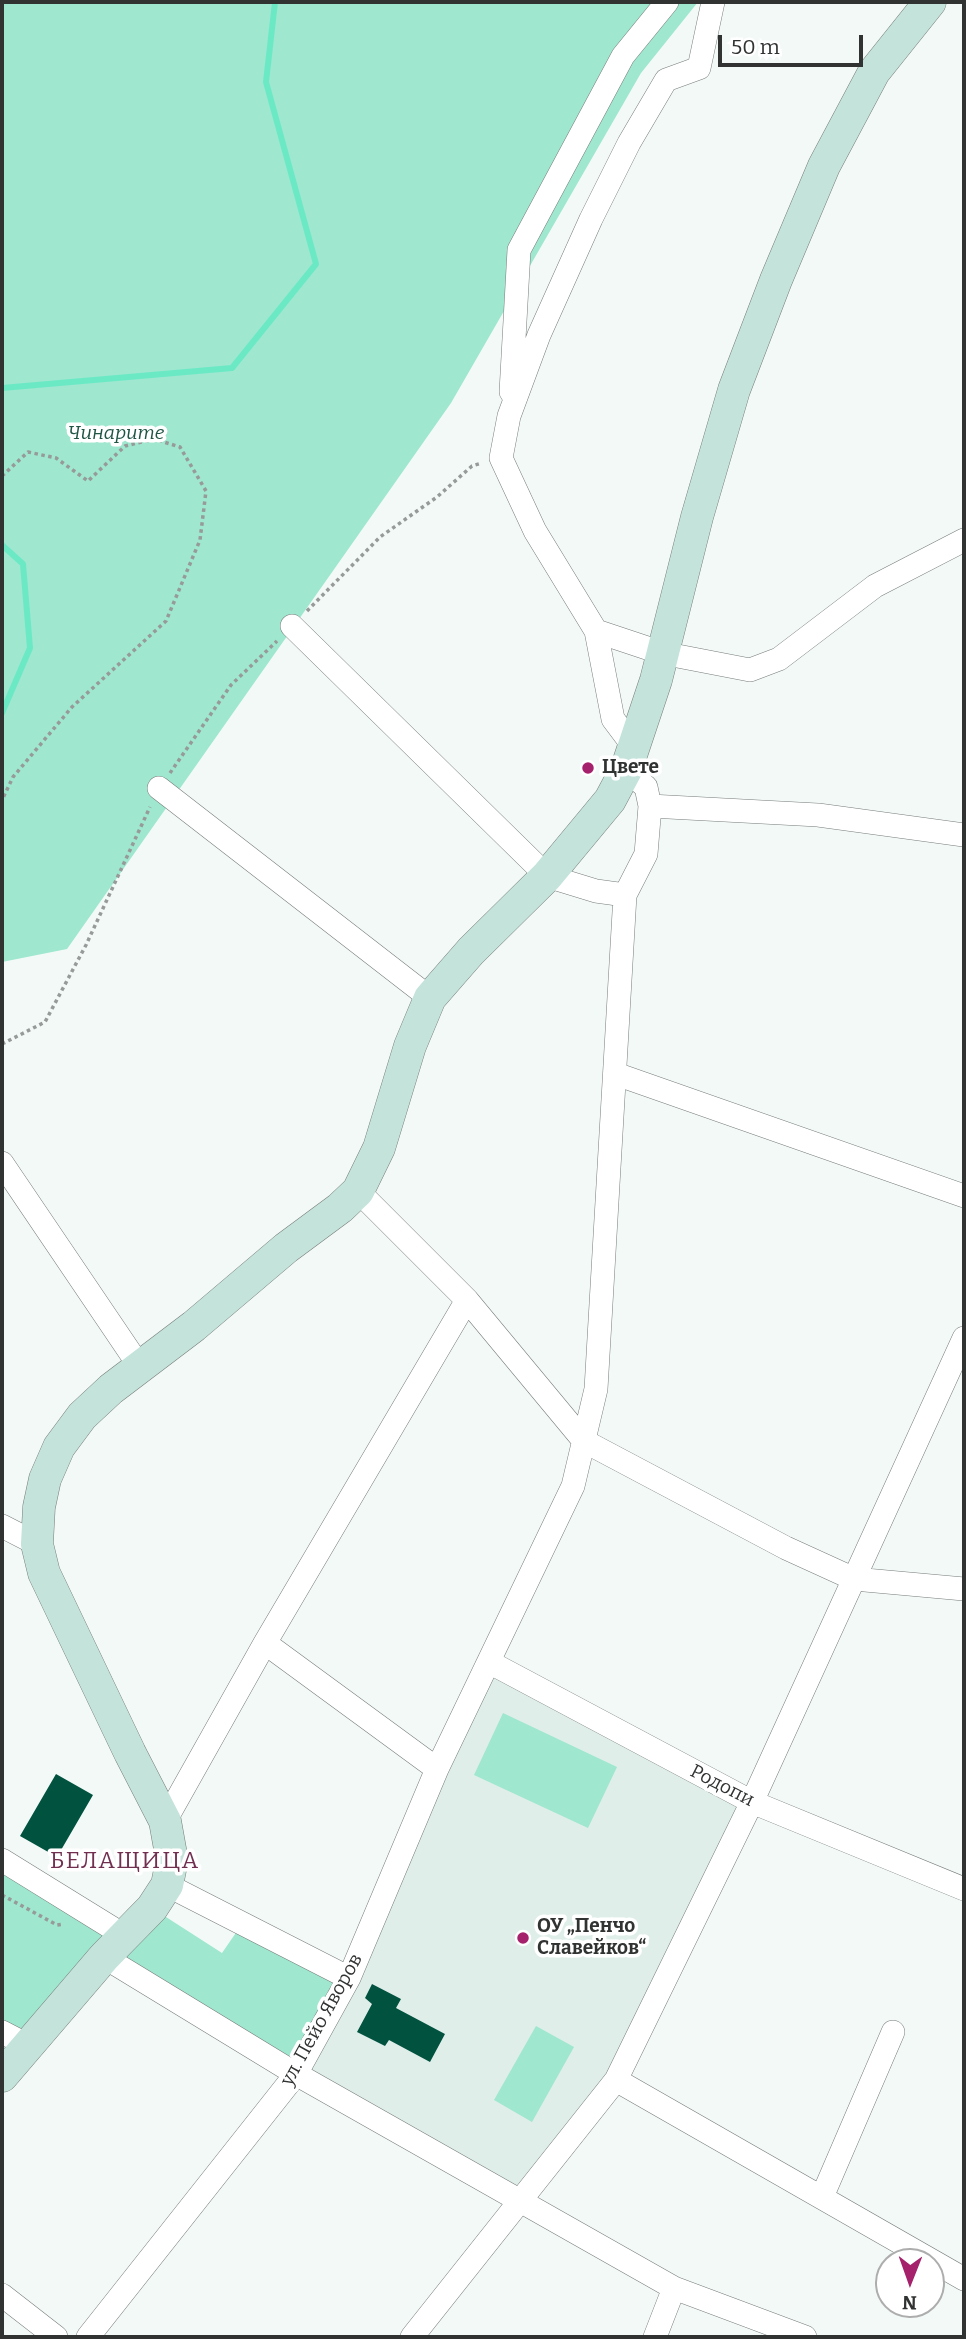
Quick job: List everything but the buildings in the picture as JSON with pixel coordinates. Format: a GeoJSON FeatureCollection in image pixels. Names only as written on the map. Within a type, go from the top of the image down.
{"type":"FeatureCollection","features":[{"type":"Feature","properties":{"kind":"street"},"geometry":{"type":"LineString","coordinates":[[292,626],[547,876],[596,891],[625,895],[646,854],[650,806],[646,787],[613,719],[596,631],[535,531],[501,458],[509,416],[519,250],[623,56],[667,2]]}},
{"type":"Feature","properties":{"kind":"street"},"geometry":{"type":"LineString","coordinates":[[509,416],[539,335],[591,219],[629,143],[666,80],[699,68],[713,2]]}},
{"type":"Feature","properties":{"kind":"street"},"geometry":{"type":"LineString","coordinates":[[2,2076],[15,2039],[152,1908],[167,1885],[172,1860],[165,1821],[44,1573],[37,1544],[39,1507],[45,1479],[59,1447],[82,1416],[286,1248],[340,1209],[358,1191],[379,1147],[410,1046],[430,998],[471,951],[547,876],[610,800],[630,758],[662,653],[697,517],[734,390],[782,267],[824,166],[874,72],[930,2]]}},
{"type":"Feature","properties":{"kind":"street"},"geometry":{"type":"LineString","coordinates":[[596,631],[662,653],[750,670],[779,659],[875,586],[964,540]]}},
{"type":"Feature","properties":{"kind":"street"},"geometry":{"type":"LineString","coordinates":[[159,788],[430,998]]}},
{"type":"Feature","properties":{"kind":"street"},"geometry":{"type":"LineString","coordinates":[[650,806],[818,815],[964,835]]}},
{"type":"Feature","properties":{"kind":"street","name":"ул. Пейо Яворов"},"geometry":{"type":"LineString","coordinates":[[88,2337],[296,2074],[349,1978],[437,1769],[573,1486],[596,1388],[625,895]]}},
{"type":"Feature","properties":{"kind":"street"},"geometry":{"type":"LineString","coordinates":[[616,1074],[964,1196]]}},
{"type":"Feature","properties":{"kind":"street"},"geometry":{"type":"LineString","coordinates":[[2,1163],[140,1367]]}},
{"type":"Feature","properties":{"kind":"street"},"geometry":{"type":"LineString","coordinates":[[358,1191],[467,1300],[584,1441],[786,1549],[854,1579],[964,1589]]}},
{"type":"Feature","properties":{"kind":"street"},"geometry":{"type":"LineString","coordinates":[[165,1821],[265,1643],[467,1300]]}},
{"type":"Feature","properties":{"kind":"street"},"geometry":{"type":"LineString","coordinates":[[412,2337],[616,2080],[752,1802],[964,1338]]}},
{"type":"Feature","properties":{"kind":"street"},"geometry":{"type":"LineString","coordinates":[[2,1526],[37,1544]]}},
{"type":"Feature","properties":{"kind":"street"},"geometry":{"type":"LineString","coordinates":[[265,1643],[437,1769]]}},
{"type":"Feature","properties":{"kind":"street","name":"Родопи"},"geometry":{"type":"LineString","coordinates":[[489,1662],[752,1802],[964,1889]]}},
{"type":"Feature","properties":{"kind":"street"},"geometry":{"type":"LineString","coordinates":[[2,1860],[114,1947],[296,2074],[674,2288],[805,2337]]}},
{"type":"Feature","properties":{"kind":"street"},"geometry":{"type":"LineString","coordinates":[[167,1885],[349,1978]]}},
{"type":"Feature","properties":{"kind":"street"},"geometry":{"type":"LineString","coordinates":[[822,2197],[893,2032]]}},
{"type":"Feature","properties":{"kind":"street"},"geometry":{"type":"LineString","coordinates":[[616,2080],[964,2279]]}},
{"type":"Feature","properties":{"kind":"street"},"geometry":{"type":"LineString","coordinates":[[655,2337],[674,2288]]}},
{"type":"Feature","properties":{"kind":"street"},"geometry":{"type":"LineString","coordinates":[[2,2295],[56,2337]]}},
{"type":"Feature","properties":{"kind":"path"},"geometry":{"type":"LineString","coordinates":[[2,476],[28,452],[56,458],[88,481],[125,446],[155,439],[180,447],[206,491],[200,540],[166,621],[72,706],[13,777],[2,800]]}},
{"type":"Feature","properties":{"kind":"path"},"geometry":{"type":"LineString","coordinates":[[2,1045],[45,1022],[86,945],[159,788],[230,685],[380,537],[437,497],[472,466],[501,458]]}},
{"type":"Feature","properties":{"kind":"shaded area","name":"ОУ „Пенчо Славейков“"},"geometry":{"type":"Polygon","coordinates":[[[489,1662],[752,1802],[616,2080],[518,2202],[296,2074],[489,1662]]]}},
{"type":"Feature","properties":{"kind":"green space","name":"Чинарите"},"geometry":{"type":"Polygon","coordinates":[[[2,2],[698,2],[641,73],[451,403],[67,949],[2,962],[2,2]]]}},
{"type":"Feature","properties":{"kind":"green space"},"geometry":{"type":"Polygon","coordinates":[[[503,1713],[617,1767],[588,1828],[474,1775],[503,1713]]]}},
{"type":"Feature","properties":{"kind":"green space"},"geometry":{"type":"Polygon","coordinates":[[[2,1860],[125,1936],[152,1908],[222,1953],[242,1924],[349,1978],[296,2074],[104,1958],[27,2045],[2,2032],[2,1860]]]}},
{"type":"Feature","properties":{"kind":"green space"},"geometry":{"type":"Polygon","coordinates":[[[536,2026],[574,2047],[532,2122],[494,2100],[536,2026]]]}},
{"type":"Feature","properties":{"kind":"waterway"},"geometry":{"type":"LineString","coordinates":[[2,388],[232,368],[316,264],[266,82],[275,2]]}},
{"type":"Feature","properties":{"kind":"waterway"},"geometry":{"type":"LineString","coordinates":[[2,545],[23,564],[30,648],[2,713]]}},
{"type":"Feature","properties":{"kind":"place","name":"Цвете"},"geometry":{"type":"Point","coordinates":[588,768]}},
{"type":"Feature","properties":{"kind":"place","name":"ОУ „Пенчо Славейков“"},"geometry":{"type":"Point","coordinates":[523,1938]}},
{"type":"Feature","properties":{"kind":"district","name":"БЕЛАЩИЦА"},"geometry":{"type":"Point","coordinates":[125,1862]}}]}
